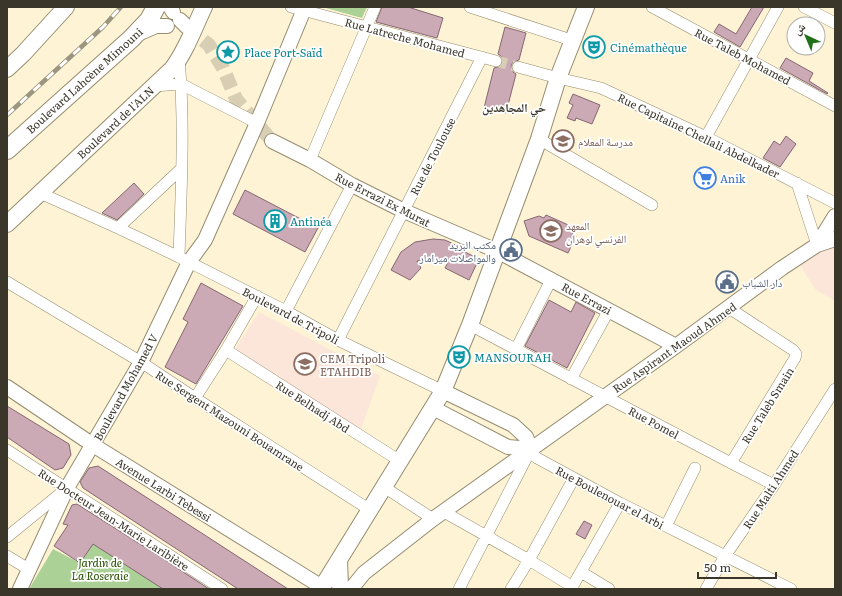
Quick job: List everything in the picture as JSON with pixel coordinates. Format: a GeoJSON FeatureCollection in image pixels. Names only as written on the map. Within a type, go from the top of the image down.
{"type":"FeatureCollection","features":[{"type":"Feature","properties":{"kind":"main road"},"geometry":{"type":"LineString","coordinates":[[7,69],[23,54],[66,7]]}},
{"type":"Feature","properties":{"kind":"main road","name":"Boulevard de l'ALN"},"geometry":{"type":"LineString","coordinates":[[7,224],[172,69],[179,59],[204,7]]}},
{"type":"Feature","properties":{"kind":"main road"},"geometry":{"type":"LineString","coordinates":[[335,588],[339,560],[443,391],[470,325],[539,139],[558,78],[574,41],[586,7]]}},
{"type":"Feature","properties":{"kind":"main road","name":"Boulevard Lahcène Mimouni"},"geometry":{"type":"LineString","coordinates":[[7,150],[131,39],[149,20],[171,16]]}},
{"type":"Feature","properties":{"kind":"street"},"geometry":{"type":"LineString","coordinates":[[310,160],[375,7]]}},
{"type":"Feature","properties":{"kind":"street"},"geometry":{"type":"LineString","coordinates":[[470,7],[574,41]]}},
{"type":"Feature","properties":{"kind":"street","name":"Rue Taleb Mohamed"},"geometry":{"type":"LineString","coordinates":[[652,7],[835,106]]}},
{"type":"Feature","properties":{"kind":"street"},"geometry":{"type":"LineString","coordinates":[[706,137],[778,7]]}},
{"type":"Feature","properties":{"kind":"street"},"geometry":{"type":"LineString","coordinates":[[804,7],[835,23]]}},
{"type":"Feature","properties":{"kind":"street","name":"Rue Latreche Mohamed"},"geometry":{"type":"LineString","coordinates":[[300,8],[496,61]]}},
{"type":"Feature","properties":{"kind":"street","name":"Boulevard Mohamed V"},"geometry":{"type":"LineString","coordinates":[[20,589],[67,488],[141,362],[184,260],[205,240],[257,123],[300,8]]}},
{"type":"Feature","properties":{"kind":"street","name":"Rue de Toulouse"},"geometry":{"type":"LineString","coordinates":[[338,340],[482,57]]}},
{"type":"Feature","properties":{"kind":"street"},"geometry":{"type":"LineString","coordinates":[[179,59],[181,84],[184,260]]}},
{"type":"Feature","properties":{"kind":"street"},"geometry":{"type":"LineString","coordinates":[[518,67],[558,78]]}},
{"type":"Feature","properties":{"kind":"street","name":"Rue Capitaine Chellali Abdelkader"},"geometry":{"type":"LineString","coordinates":[[558,78],[601,88],[706,137],[835,203]]}},
{"type":"Feature","properties":{"kind":"street"},"geometry":{"type":"LineString","coordinates":[[154,86],[181,84],[257,123]]}},
{"type":"Feature","properties":{"kind":"street"},"geometry":{"type":"LineString","coordinates":[[539,139],[652,205]]}},
{"type":"Feature","properties":{"kind":"street","name":"Rue Errazi Ex Murat"},"geometry":{"type":"LineString","coordinates":[[272,141],[310,160],[352,185],[404,211],[497,251]]}},
{"type":"Feature","properties":{"kind":"street"},"geometry":{"type":"LineString","coordinates":[[118,228],[182,168]]}},
{"type":"Feature","properties":{"kind":"street"},"geometry":{"type":"LineString","coordinates":[[797,183],[817,245]]}},
{"type":"Feature","properties":{"kind":"street"},"geometry":{"type":"LineString","coordinates":[[286,311],[352,185]]}},
{"type":"Feature","properties":{"kind":"street","name":"Boulevard de Tripoli"},"geometry":{"type":"LineString","coordinates":[[40,193],[118,228],[258,296],[338,340],[513,425],[526,437],[531,448]]}},
{"type":"Feature","properties":{"kind":"street"},"geometry":{"type":"LineString","coordinates":[[817,245],[835,216]]}},
{"type":"Feature","properties":{"kind":"street"},"geometry":{"type":"LineString","coordinates":[[817,245],[835,239]]}},
{"type":"Feature","properties":{"kind":"street","name":"Rue Aspirant Maoud Ahmed"},"geometry":{"type":"LineString","coordinates":[[335,588],[364,573],[439,515],[531,448],[729,308],[782,268],[817,245]]}},
{"type":"Feature","properties":{"kind":"street","name":"Rue Errazi"},"geometry":{"type":"LineString","coordinates":[[497,251],[676,346]]}},
{"type":"Feature","properties":{"kind":"street"},"geometry":{"type":"LineString","coordinates":[[516,349],[551,280]]}},
{"type":"Feature","properties":{"kind":"street","name":"Rue Sergent Mazouni Bouamrane"},"geometry":{"type":"LineString","coordinates":[[7,282],[141,362],[370,510]]}},
{"type":"Feature","properties":{"kind":"street"},"geometry":{"type":"LineString","coordinates":[[195,398],[258,296]]}},
{"type":"Feature","properties":{"kind":"street","name":"Rue Taleb Smain"},"geometry":{"type":"LineString","coordinates":[[729,308],[793,350],[796,354],[731,463]]}},
{"type":"Feature","properties":{"kind":"street"},"geometry":{"type":"LineString","coordinates":[[571,379],[610,310]]}},
{"type":"Feature","properties":{"kind":"street","name":"Rue Pomel"},"geometry":{"type":"LineString","coordinates":[[470,325],[774,485]]}},
{"type":"Feature","properties":{"kind":"street","name":"Rue Belhadj Abd"},"geometry":{"type":"LineString","coordinates":[[226,350],[400,461]]}},
{"type":"Feature","properties":{"kind":"street","name":"Avenue Larbi Tebessi"},"geometry":{"type":"LineString","coordinates":[[7,387],[93,445],[335,588]]}},
{"type":"Feature","properties":{"kind":"street","name":"Rue Malti Ahmed"},"geometry":{"type":"LineString","coordinates":[[706,589],[725,556],[774,485],[835,389]]}},
{"type":"Feature","properties":{"kind":"street"},"geometry":{"type":"LineString","coordinates":[[433,408],[508,447],[531,448],[459,589]]}},
{"type":"Feature","properties":{"kind":"street","name":"Rue Boulenouar el Arbi"},"geometry":{"type":"LineString","coordinates":[[531,448],[533,455],[537,458],[620,503],[791,589]]}},
{"type":"Feature","properties":{"kind":"street","name":"Rue Docteur Jean-Marie Laribière"},"geometry":{"type":"LineString","coordinates":[[7,450],[222,589]]}},
{"type":"Feature","properties":{"kind":"street"},"geometry":{"type":"LineString","coordinates":[[666,526],[695,468]]}},
{"type":"Feature","properties":{"kind":"street"},"geometry":{"type":"LineString","coordinates":[[511,589],[529,560],[574,478]]}},
{"type":"Feature","properties":{"kind":"street"},"geometry":{"type":"LineString","coordinates":[[384,487],[439,515],[486,536],[529,560],[572,588],[620,503]]}},
{"type":"Feature","properties":{"kind":"street"},"geometry":{"type":"LineString","coordinates":[[7,537],[67,488]]}},
{"type":"Feature","properties":{"kind":"street"},"geometry":{"type":"LineString","coordinates":[[7,556],[30,570]]}},
{"type":"Feature","properties":{"kind":"street"},"geometry":{"type":"LineString","coordinates":[[581,572],[610,589]]}},
{"type":"Feature","properties":{"kind":"shaded area"},"geometry":{"type":"Polygon","coordinates":[[[835,246],[835,301],[816,290],[799,264],[820,252],[835,246]]]}},
{"type":"Feature","properties":{"kind":"shaded area","name":"CEM Tripoli ETAHDIB"},"geometry":{"type":"Polygon","coordinates":[[[259,312],[380,376],[360,432],[234,351],[259,312]]]}},
{"type":"Feature","properties":{"kind":"green space"},"geometry":{"type":"Polygon","coordinates":[[[322,7],[367,7],[362,18],[322,7]]]}},
{"type":"Feature","properties":{"kind":"green space","name":"Jardin de La Roseraie"},"geometry":{"type":"Polygon","coordinates":[[[92,541],[167,589],[29,589],[53,549],[80,563],[92,541]]]}},
{"type":"Feature","properties":{"kind":"building"},"geometry":{"type":"Polygon","coordinates":[[[382,7],[408,7],[443,18],[437,38],[376,22],[382,7]]]}},
{"type":"Feature","properties":{"kind":"building"},"geometry":{"type":"Polygon","coordinates":[[[752,7],[764,7],[740,47],[714,32],[719,24],[736,34],[752,7]]]}},
{"type":"Feature","properties":{"kind":"building"},"geometry":{"type":"Polygon","coordinates":[[[505,27],[526,33],[519,60],[513,62],[511,66],[513,72],[516,74],[506,113],[484,108],[494,68],[501,66],[503,62],[501,56],[498,54],[505,27]]]}},
{"type":"Feature","properties":{"kind":"building"},"geometry":{"type":"Polygon","coordinates":[[[786,58],[813,73],[809,81],[828,93],[827,94],[780,68],[786,58]]]}},
{"type":"Feature","properties":{"kind":"building"},"geometry":{"type":"Polygon","coordinates":[[[573,94],[600,105],[592,124],[576,118],[575,121],[567,118],[573,105],[569,103],[573,94]]]}},
{"type":"Feature","properties":{"kind":"building"},"geometry":{"type":"Polygon","coordinates":[[[786,136],[796,144],[780,167],[763,158],[774,141],[780,145],[786,136]]]}},
{"type":"Feature","properties":{"kind":"building"},"geometry":{"type":"Polygon","coordinates":[[[134,183],[144,194],[117,220],[102,213],[134,183]]]}},
{"type":"Feature","properties":{"kind":"building","name":"Antinéa"},"geometry":{"type":"Polygon","coordinates":[[[245,190],[318,228],[305,252],[233,214],[245,190]]]}},
{"type":"Feature","properties":{"kind":"building","name":"المعهد الفرنسي لوهران"},"geometry":{"type":"Polygon","coordinates":[[[546,215],[575,228],[572,235],[576,236],[568,253],[529,236],[524,221],[539,216],[544,218],[546,215]]]}},
{"type":"Feature","properties":{"kind":"building"},"geometry":{"type":"Polygon","coordinates":[[[433,239],[445,240],[464,249],[463,251],[479,259],[469,280],[445,268],[450,259],[417,261],[421,268],[410,280],[391,270],[401,252],[415,242],[433,239]]]}},
{"type":"Feature","properties":{"kind":"building"},"geometry":{"type":"Polygon","coordinates":[[[201,283],[243,306],[196,384],[165,367],[188,322],[183,319],[201,283]]]}},
{"type":"Feature","properties":{"kind":"building"},"geometry":{"type":"Polygon","coordinates":[[[549,300],[571,312],[576,302],[595,313],[567,368],[525,346],[549,300]]]}},
{"type":"Feature","properties":{"kind":"building"},"geometry":{"type":"Polygon","coordinates":[[[7,406],[69,444],[71,455],[63,468],[55,470],[7,437],[7,406]]]}},
{"type":"Feature","properties":{"kind":"building"},"geometry":{"type":"Polygon","coordinates":[[[98,466],[288,589],[238,589],[83,488],[80,482],[89,468],[98,466]]]}},
{"type":"Feature","properties":{"kind":"building"},"geometry":{"type":"Polygon","coordinates":[[[77,504],[209,589],[163,589],[93,544],[80,563],[54,546],[68,525],[63,524],[72,505],[77,504]]]}},
{"type":"Feature","properties":{"kind":"building"},"geometry":{"type":"Polygon","coordinates":[[[584,521],[592,525],[585,539],[576,534],[584,521]]]}},
{"type":"Feature","properties":{"kind":"tunnel"},"geometry":{"type":"LineString","coordinates":[[187,27],[209,45],[223,68],[236,99],[272,141]]}},
{"type":"Feature","properties":{"kind":"tunnel"},"geometry":{"type":"LineString","coordinates":[[496,61],[518,67]]}},
{"type":"Feature","properties":{"kind":"railway"},"geometry":{"type":"LineString","coordinates":[[7,115],[103,27],[121,7]]}},
{"type":"Feature","properties":{"kind":"place","name":"Cinémathèque"},"geometry":{"type":"Point","coordinates":[594,47]}},
{"type":"Feature","properties":{"kind":"place","name":"Place Port-Saïd"},"geometry":{"type":"Point","coordinates":[228,52]}},
{"type":"Feature","properties":{"kind":"place","name":"مدرسة المعلام"},"geometry":{"type":"Point","coordinates":[563,141]}},
{"type":"Feature","properties":{"kind":"place","name":"Anik"},"geometry":{"type":"Point","coordinates":[705,178]}},
{"type":"Feature","properties":{"kind":"place","name":"Antinéa"},"geometry":{"type":"Point","coordinates":[275,221]}},
{"type":"Feature","properties":{"kind":"place","name":"المعهد الفرنسي لوهران"},"geometry":{"type":"Point","coordinates":[551,231]}},
{"type":"Feature","properties":{"kind":"place","name":"مكتب البريد والمواصلات ميرامار"},"geometry":{"type":"Point","coordinates":[511,250]}},
{"type":"Feature","properties":{"kind":"place","name":"دار الشباب"},"geometry":{"type":"Point","coordinates":[727,282]}},
{"type":"Feature","properties":{"kind":"place","name":"MANSOURAH"},"geometry":{"type":"Point","coordinates":[459,357]}},
{"type":"Feature","properties":{"kind":"place","name":"CEM Tripoli ETAHDIB"},"geometry":{"type":"Point","coordinates":[305,364]}},
{"type":"Feature","properties":{"kind":"district","name":"حي المجاهدين"},"geometry":{"type":"Point","coordinates":[514,107]}}]}
